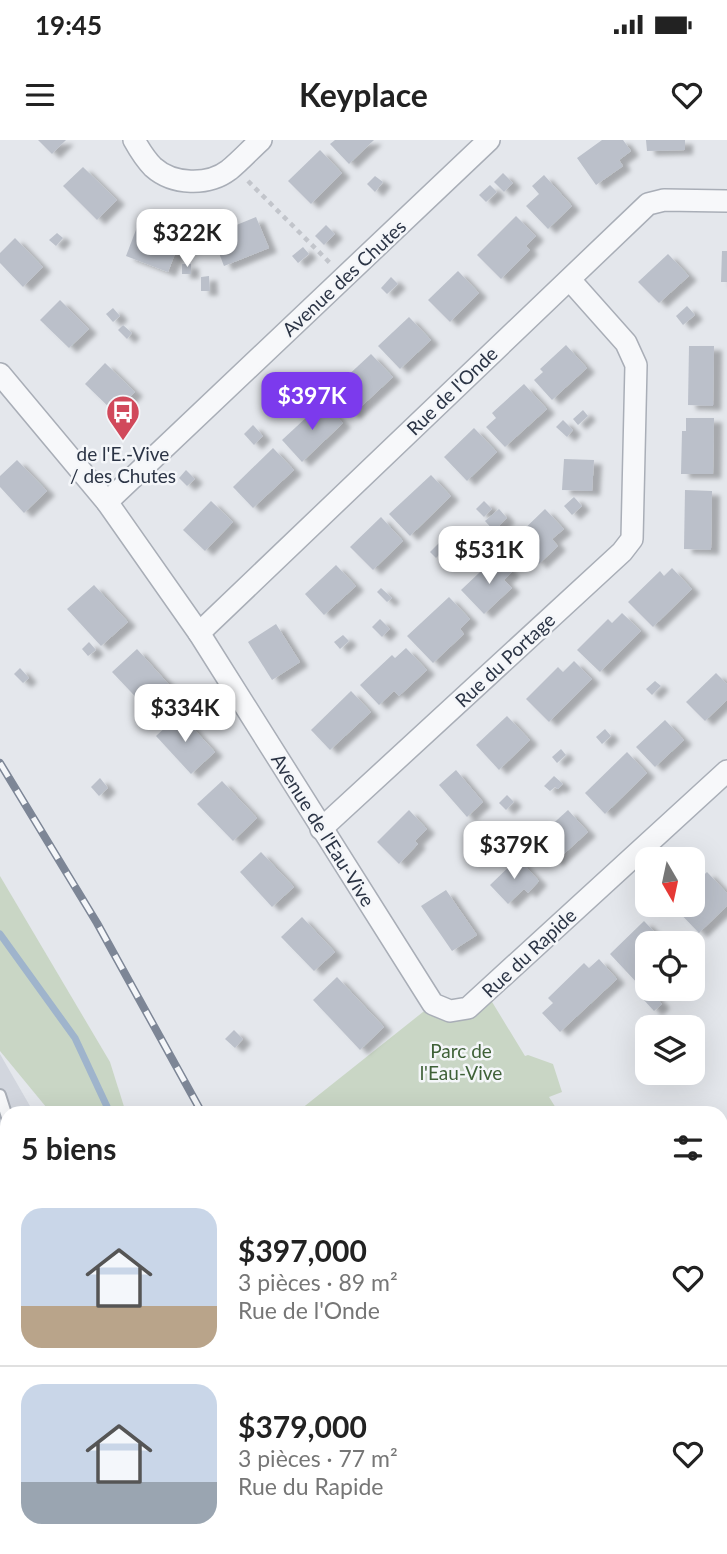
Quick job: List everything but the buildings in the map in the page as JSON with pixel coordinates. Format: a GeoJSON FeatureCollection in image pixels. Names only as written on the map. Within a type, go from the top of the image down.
{"type":"FeatureCollection","features":[{"type":"Feature","properties":{"kind":"street"},"geometry":{"type":"LineString","coordinates":[[134,140],[153,167],[170,177],[190,181],[211,180],[233,166],[261,140]]}},
{"type":"Feature","properties":{"kind":"street","name":"Avenue des Chutes"},"geometry":{"type":"LineString","coordinates":[[107,502],[489,140]]}},
{"type":"Feature","properties":{"kind":"street","name":"Rue de l'Onde"},"geometry":{"type":"LineString","coordinates":[[198,633],[648,204],[664,200],[727,201]]}},
{"type":"Feature","properties":{"kind":"street","name":"Rue du Portage"},"geometry":{"type":"LineString","coordinates":[[321,829],[622,552],[632,539],[636,365],[626,342],[570,280]]}},
{"type":"Feature","properties":{"kind":"street","name":"Avenue de l'Eau-Vive"},"geometry":{"type":"LineString","coordinates":[[0,374],[107,502],[198,633],[433,1004],[450,1011]]}},
{"type":"Feature","properties":{"kind":"street","name":"Rue du Rapide"},"geometry":{"type":"LineString","coordinates":[[450,1011],[468,1008],[727,771]]}},
{"type":"Feature","properties":{"kind":"path"},"geometry":{"type":"LineString","coordinates":[[233,166],[344,277]]}},
{"type":"Feature","properties":{"kind":"shaded area"},"geometry":{"type":"Polygon","coordinates":[[[0,1054],[30,1106],[0,1106],[0,1054]]]}},
{"type":"Feature","properties":{"kind":"green space"},"geometry":{"type":"Polygon","coordinates":[[[0,876],[110,1062],[124,1106],[45,1106],[0,1051],[0,876]]]}},
{"type":"Feature","properties":{"kind":"green space","name":"Parc de l'Eau-Vive"},"geometry":{"type":"Polygon","coordinates":[[[486,992],[525,1056],[553,1064],[562,1092],[549,1097],[555,1106],[305,1106],[433,1004],[450,1011],[486,992]]]}},
{"type":"Feature","properties":{"kind":"waterway"},"geometry":{"type":"LineString","coordinates":[[0,934],[75,1038],[107,1106]]}},
{"type":"Feature","properties":{"kind":"railway"},"geometry":{"type":"LineString","coordinates":[[0,763],[97,923],[198,1106]]}},
{"type":"Feature","properties":{"kind":"place","name":"de l'E.-Vive / des Chutes"},"geometry":{"type":"Point","coordinates":[123,442]}}]}
